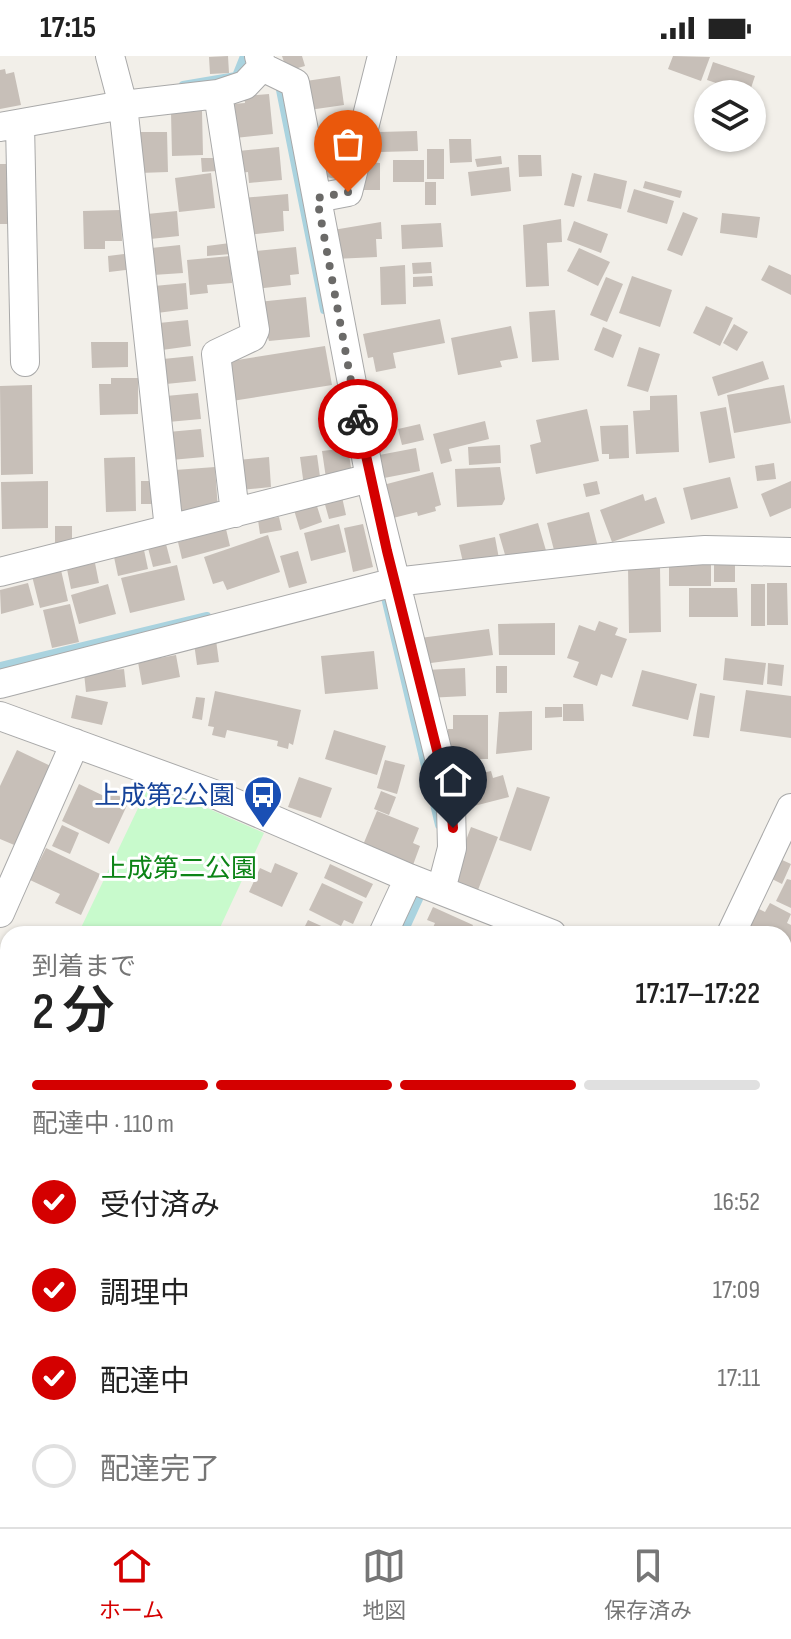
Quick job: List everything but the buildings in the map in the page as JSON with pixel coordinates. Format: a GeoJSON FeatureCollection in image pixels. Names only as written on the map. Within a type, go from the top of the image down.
{"type":"FeatureCollection","features":[{"type":"Feature","properties":{"kind":"street"},"geometry":{"type":"LineString","coordinates":[[110,56],[121,98],[169,529]]}},
{"type":"Feature","properties":{"kind":"street"},"geometry":{"type":"LineString","coordinates":[[317,198],[348,192],[382,56]]}},
{"type":"Feature","properties":{"kind":"street"},"geometry":{"type":"LineString","coordinates":[[25,362],[10,126],[121,98],[218,94],[245,85],[270,69],[295,83],[363,480],[386,585],[451,806],[452,848],[390,926]]}},
{"type":"Feature","properties":{"kind":"street"},"geometry":{"type":"LineString","coordinates":[[218,94],[255,330],[252,337],[216,354],[235,513]]}},
{"type":"Feature","properties":{"kind":"street"},"geometry":{"type":"LineString","coordinates":[[0,572],[363,480]]}},
{"type":"Feature","properties":{"kind":"street"},"geometry":{"type":"LineString","coordinates":[[0,684],[386,585],[621,556],[705,550],[791,552]]}},
{"type":"Feature","properties":{"kind":"street"},"geometry":{"type":"LineString","coordinates":[[0,716],[214,794],[532,926]]}},
{"type":"Feature","properties":{"kind":"street"},"geometry":{"type":"LineString","coordinates":[[0,913],[75,743]]}},
{"type":"Feature","properties":{"kind":"street"},"geometry":{"type":"LineString","coordinates":[[735,926],[791,808]]}},
{"type":"Feature","properties":{"kind":"green space","name":"上成第二公園"},"geometry":{"type":"Polygon","coordinates":[[[150,783],[264,833],[221,926],[82,926],[150,783]]]}},
{"type":"Feature","properties":{"kind":"waterway"},"geometry":{"type":"LineString","coordinates":[[183,85],[236,76],[244,56]]}},
{"type":"Feature","properties":{"kind":"waterway"},"geometry":{"type":"LineString","coordinates":[[278,80],[324,310]]}},
{"type":"Feature","properties":{"kind":"waterway"},"geometry":{"type":"LineString","coordinates":[[383,589],[439,825]]}},
{"type":"Feature","properties":{"kind":"waterway"},"geometry":{"type":"LineString","coordinates":[[0,666],[207,616]]}},
{"type":"Feature","properties":{"kind":"waterway"},"geometry":{"type":"LineString","coordinates":[[407,926],[424,888]]}},
{"type":"Feature","properties":{"kind":"way so far"},"geometry":{"type":"LineString","coordinates":[[348,192],[317,198],[358,419]]}},
{"type":"Feature","properties":{"kind":"place","name":"上成第2公園"},"geometry":{"type":"Point","coordinates":[263,829]}},
{"type":"Feature","properties":{"kind":"route"},"geometry":{"type":"LineString","coordinates":[[358,419],[387,551],[451,806],[453,828]]}}]}
